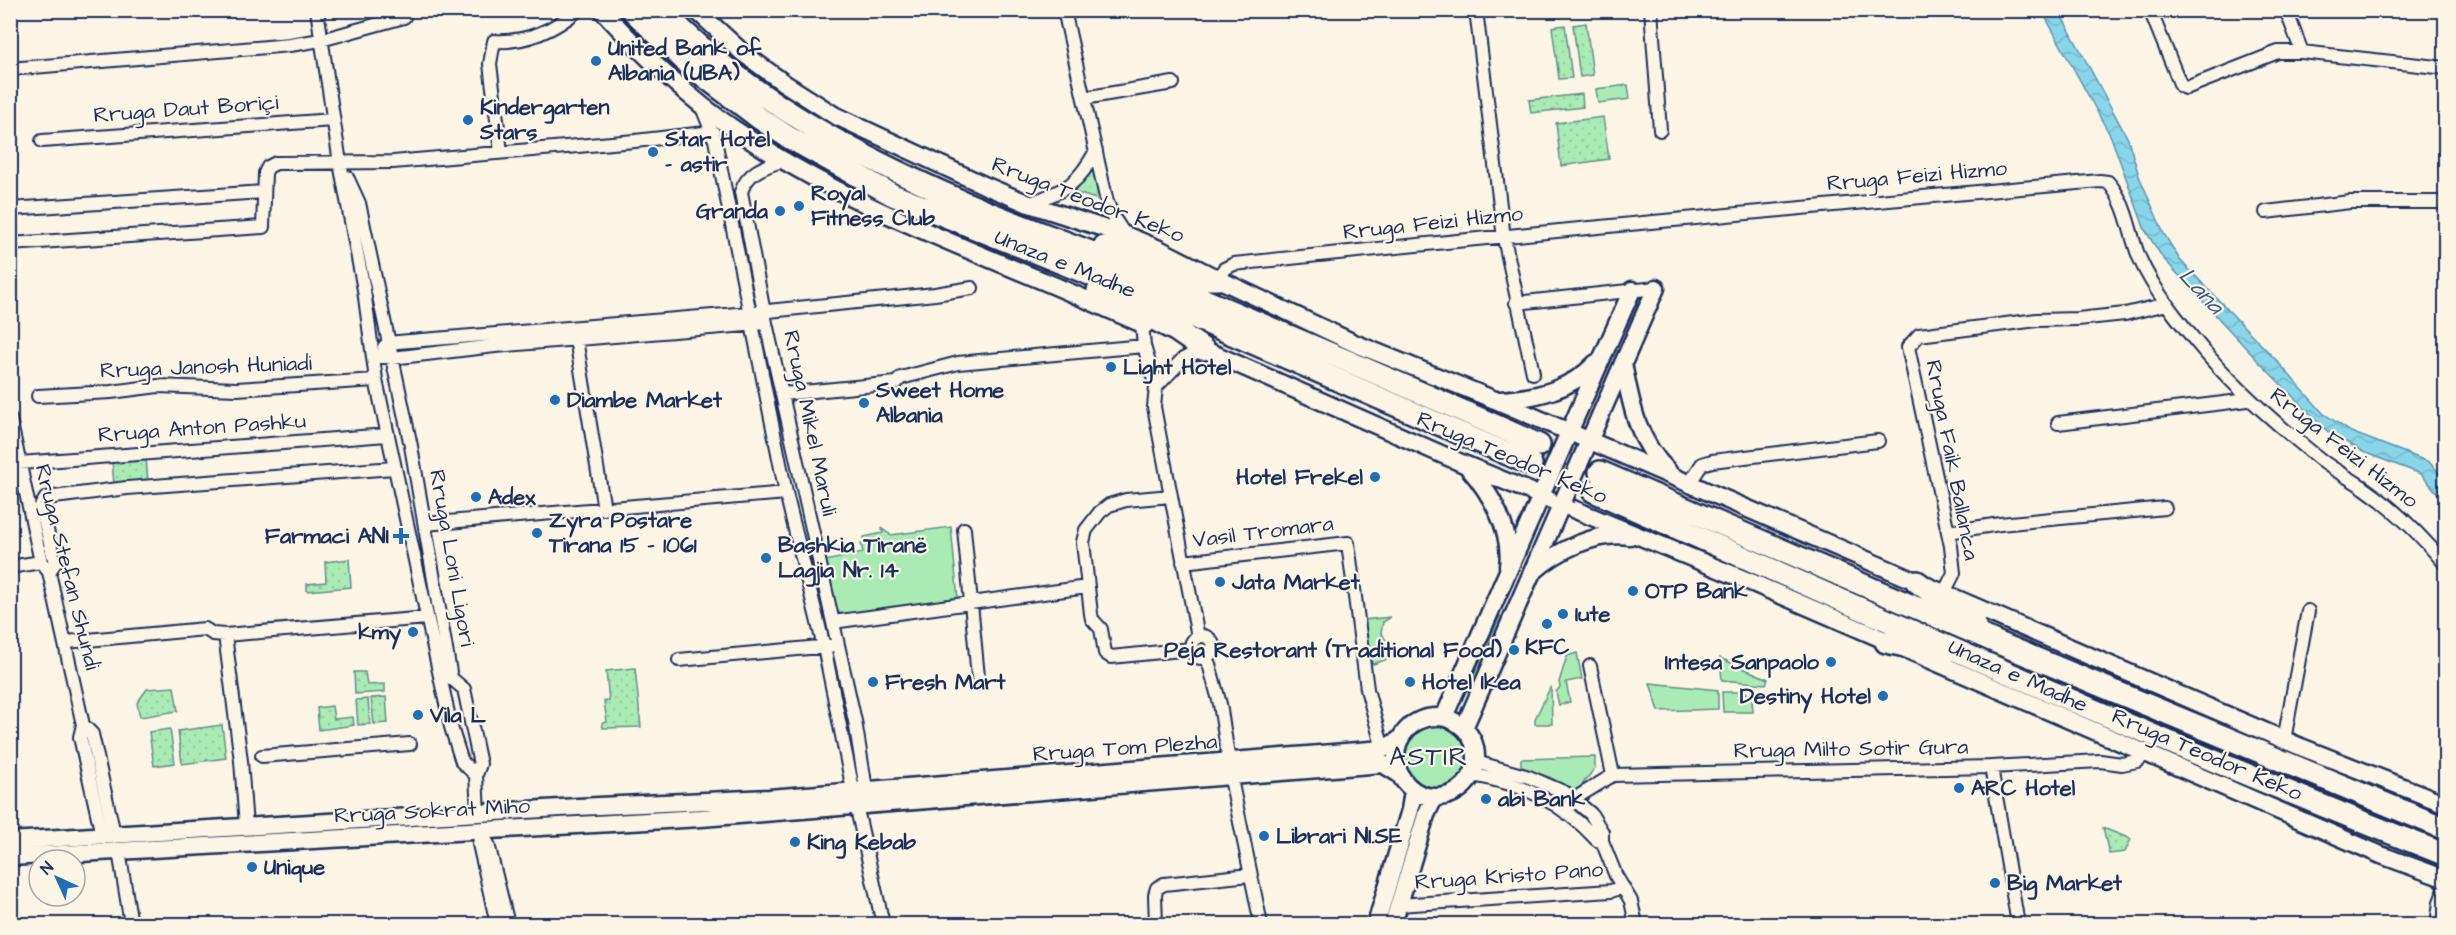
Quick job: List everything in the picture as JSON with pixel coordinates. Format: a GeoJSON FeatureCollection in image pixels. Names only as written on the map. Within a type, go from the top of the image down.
{"type":"FeatureCollection","features":[{"type":"Feature","properties":{"kind":"highway","name":"Unaza e Madhe"},"geometry":{"type":"LineString","coordinates":[[632,10],[688,64],[788,137],[893,195],[1111,261],[1535,454]]}},
{"type":"Feature","properties":{"kind":"highway","name":"Unaza e Madhe"},"geometry":{"type":"LineString","coordinates":[[662,10],[730,71],[772,101],[861,154],[983,221]]}},
{"type":"Feature","properties":{"kind":"highway"},"geometry":{"type":"LineString","coordinates":[[1203,350],[1177,331],[994,243],[983,221],[1007,211],[1103,246],[1158,261],[1206,279],[1218,279]]}},
{"type":"Feature","properties":{"kind":"highway","name":"Unaza e Madhe"},"geometry":{"type":"LineString","coordinates":[[2445,829],[1996,642],[1597,482],[1987,662],[2311,802],[2445,855]]}},
{"type":"Feature","properties":{"kind":"highway"},"geometry":{"type":"LineString","coordinates":[[1917,582],[1996,642]]}},
{"type":"Feature","properties":{"kind":"highway"},"geometry":{"type":"LineString","coordinates":[[1886,642],[1987,662]]}},
{"type":"Feature","properties":{"kind":"main road","name":"Rruga Teodor Keko"},"geometry":{"type":"LineString","coordinates":[[602,10],[672,80],[734,129],[837,190],[937,238],[1203,350],[1466,465],[1543,493],[2381,855],[2445,879]]}},
{"type":"Feature","properties":{"kind":"main road","name":"Rruga Teodor Keko"},"geometry":{"type":"LineString","coordinates":[[696,10],[743,53],[784,83],[834,114],[1029,204],[1125,235],[1159,249],[1354,343],[1495,400],[1588,445],[1682,481],[2284,740],[2445,804]]}},
{"type":"Feature","properties":{"kind":"main road"},"geometry":{"type":"LineString","coordinates":[[1464,728],[1656,288]]}},
{"type":"Feature","properties":{"kind":"main road"},"geometry":{"type":"LineString","coordinates":[[1444,717],[1632,290]]}},
{"type":"Feature","properties":{"kind":"main road"},"geometry":{"type":"LineString","coordinates":[[1495,400],[1532,396],[1567,385],[1584,376],[1602,356]]}},
{"type":"Feature","properties":{"kind":"main road"},"geometry":{"type":"LineString","coordinates":[[1623,363],[1634,413],[1645,442],[1654,457],[1682,481]]}},
{"type":"Feature","properties":{"kind":"main road"},"geometry":{"type":"LineString","coordinates":[[1466,465],[1488,493],[1500,518],[1508,555],[1506,575]]}},
{"type":"Feature","properties":{"kind":"main road"},"geometry":{"type":"LineString","coordinates":[[1530,575],[1557,554],[1584,542],[1622,535],[1645,538]]}},
{"type":"Feature","properties":{"kind":"main road"},"geometry":{"type":"LineString","coordinates":[[1429,717],[1454,720],[1464,728],[1472,738],[1476,750],[1474,769],[1465,786],[1454,794],[1434,798],[1413,791],[1399,774],[1395,758],[1399,740],[1406,730],[1416,722],[1429,717]]}},
{"type":"Feature","properties":{"kind":"main road","name":"Rruga Tom Plezha"},"geometry":{"type":"LineString","coordinates":[[861,797],[1230,768],[1383,749],[1399,740]]}},
{"type":"Feature","properties":{"kind":"main road","name":"Rruga Tom Plezha"},"geometry":{"type":"LineString","coordinates":[[1230,768],[1383,764],[1399,774]]}},
{"type":"Feature","properties":{"kind":"main road"},"geometry":{"type":"LineString","coordinates":[[1376,924],[1410,810],[1413,791]]}},
{"type":"Feature","properties":{"kind":"main road","name":"Rruga Sokrat Miho"},"geometry":{"type":"LineString","coordinates":[[10,840],[769,798],[861,797]]}},
{"type":"Feature","properties":{"kind":"main road","name":"Rruga Sokrat Miho"},"geometry":{"type":"LineString","coordinates":[[10,857],[701,818],[861,797]]}},
{"type":"Feature","properties":{"kind":"main road"},"geometry":{"type":"LineString","coordinates":[[1393,924],[1426,815],[1434,798]]}},
{"type":"Feature","properties":{"kind":"main road"},"geometry":{"type":"LineString","coordinates":[[478,813],[481,832]]}},
{"type":"Feature","properties":{"kind":"main road"},"geometry":{"type":"LineString","coordinates":[[108,835],[119,851]]}},
{"type":"Feature","properties":{"kind":"street","name":"Rruga Loni Ligori"},"geometry":{"type":"LineString","coordinates":[[317,10],[340,163],[387,435],[451,727],[462,762],[476,775]]}},
{"type":"Feature","properties":{"kind":"street"},"geometry":{"type":"LineString","coordinates":[[501,152],[490,64],[494,41],[512,42],[526,39],[578,10]]}},
{"type":"Feature","properties":{"kind":"street"},"geometry":{"type":"LineString","coordinates":[[1064,10],[1107,202],[1113,217],[1125,235]]}},
{"type":"Feature","properties":{"kind":"street"},"geometry":{"type":"LineString","coordinates":[[1476,10],[1504,238],[1516,303],[1533,373]]}},
{"type":"Feature","properties":{"kind":"street"},"geometry":{"type":"LineString","coordinates":[[1651,10],[1660,130]]}},
{"type":"Feature","properties":{"kind":"street"},"geometry":{"type":"LineString","coordinates":[[2150,10],[2181,86],[2186,88],[2278,52],[2302,52],[2445,68]]}},
{"type":"Feature","properties":{"kind":"street"},"geometry":{"type":"LineString","coordinates":[[2286,10],[2302,52]]}},
{"type":"Feature","properties":{"kind":"street"},"geometry":{"type":"LineString","coordinates":[[10,69],[290,45],[321,40],[404,17]]}},
{"type":"Feature","properties":{"kind":"street"},"geometry":{"type":"LineString","coordinates":[[1084,98],[1173,83]]}},
{"type":"Feature","properties":{"kind":"street","name":"Rruga Mikel Maruli"},"geometry":{"type":"LineString","coordinates":[[701,105],[713,132],[786,493],[861,797]]}},
{"type":"Feature","properties":{"kind":"street","name":"Rruga Daut Boriçi"},"geometry":{"type":"LineString","coordinates":[[42,141],[333,120]]}},
{"type":"Feature","properties":{"kind":"street"},"geometry":{"type":"LineString","coordinates":[[10,244],[263,227],[265,173],[268,167],[276,163],[393,162],[626,142],[713,132]]}},
{"type":"Feature","properties":{"kind":"street"},"geometry":{"type":"LineString","coordinates":[[1029,204],[1068,188],[1080,178],[1096,151]]}},
{"type":"Feature","properties":{"kind":"street","name":"Rruga Mikel Maruli"},"geometry":{"type":"LineString","coordinates":[[784,160],[753,172],[741,192],[765,317],[855,721],[861,797]]}},
{"type":"Feature","properties":{"kind":"street","name":"Rruga Loni Ligori"},"geometry":{"type":"LineString","coordinates":[[340,163],[359,203],[425,524],[451,678],[464,689],[480,764],[476,775],[478,813]]}},
{"type":"Feature","properties":{"kind":"street","name":"Rruga Feizi Hizmo"},"geometry":{"type":"LineString","coordinates":[[1218,279],[1224,269],[1234,264],[1504,238],[1699,216],[2108,182],[2114,189],[2124,211],[2140,258],[2167,304],[2204,351],[2248,400],[2323,461],[2364,487],[2397,513],[2430,546],[2445,565]]}},
{"type":"Feature","properties":{"kind":"street"},"geometry":{"type":"LineString","coordinates":[[10,209],[264,192]]}},
{"type":"Feature","properties":{"kind":"street"},"geometry":{"type":"LineString","coordinates":[[2266,212],[2350,202],[2445,202]]}},
{"type":"Feature","properties":{"kind":"street"},"geometry":{"type":"LineString","coordinates":[[374,355],[388,344],[750,319],[972,288]]}},
{"type":"Feature","properties":{"kind":"street"},"geometry":{"type":"LineString","coordinates":[[1516,303],[1656,288]]}},
{"type":"Feature","properties":{"kind":"street","name":"Rruga Faik Ballanca"},"geometry":{"type":"LineString","coordinates":[[1944,594],[1954,573],[1948,531],[1908,347],[1911,342],[1919,335],[2037,321],[2125,314],[2167,304]]}},
{"type":"Feature","properties":{"kind":"street"},"geometry":{"type":"LineString","coordinates":[[1142,324],[1144,346],[1156,387],[1154,407],[1198,637]]}},
{"type":"Feature","properties":{"kind":"street"},"geometry":{"type":"LineString","coordinates":[[374,355],[392,358],[573,333]]}},
{"type":"Feature","properties":{"kind":"street"},"geometry":{"type":"LineString","coordinates":[[573,333],[604,509]]}},
{"type":"Feature","properties":{"kind":"street"},"geometry":{"type":"LineString","coordinates":[[783,394],[896,383],[901,378],[958,363],[1144,346]]}},
{"type":"Feature","properties":{"kind":"street"},"geometry":{"type":"LineString","coordinates":[[1156,387],[1183,358],[1203,350]]}},
{"type":"Feature","properties":{"kind":"street","name":"Rruga Janosh Huniadi"},"geometry":{"type":"LineString","coordinates":[[38,396],[111,392],[158,386],[237,389],[376,380]]}},
{"type":"Feature","properties":{"kind":"street"},"geometry":{"type":"LineString","coordinates":[[2058,423],[2248,400]]}},
{"type":"Feature","properties":{"kind":"street","name":"Rruga Stefan Shundi"},"geometry":{"type":"LineString","coordinates":[[10,419],[17,466],[41,562],[50,572],[83,725],[92,734],[108,835]]}},
{"type":"Feature","properties":{"kind":"street","name":"Rruga Anton Pashku"},"geometry":{"type":"LineString","coordinates":[[17,466],[387,435]]}},
{"type":"Feature","properties":{"kind":"street"},"geometry":{"type":"LineString","coordinates":[[1682,481],[1702,464],[1712,460],[1878,441]]}},
{"type":"Feature","properties":{"kind":"street"},"geometry":{"type":"LineString","coordinates":[[50,572],[55,563],[41,506],[46,498],[127,488],[394,468]]}},
{"type":"Feature","properties":{"kind":"street","name":"Rruga Mikel Maruli"},"geometry":{"type":"LineString","coordinates":[[425,524],[786,493]]}},
{"type":"Feature","properties":{"kind":"street"},"geometry":{"type":"LineString","coordinates":[[1171,496],[1126,500],[1109,505],[1100,512],[1086,530],[1083,542],[1087,587],[1092,620],[1101,629],[1105,653],[1111,657],[1191,649]]}},
{"type":"Feature","properties":{"kind":"street"},"geometry":{"type":"LineString","coordinates":[[1948,531],[2165,508]]}},
{"type":"Feature","properties":{"kind":"street"},"geometry":{"type":"LineString","coordinates":[[964,529],[978,677]]}},
{"type":"Feature","properties":{"kind":"street","name":"Vasil Tromara"},"geometry":{"type":"LineString","coordinates":[[1183,562],[1348,543],[1367,689],[1383,749]]}},
{"type":"Feature","properties":{"kind":"street"},"geometry":{"type":"LineString","coordinates":[[10,567],[41,562]]}},
{"type":"Feature","properties":{"kind":"street"},"geometry":{"type":"LineString","coordinates":[[833,622],[1087,587]]}},
{"type":"Feature","properties":{"kind":"street"},"geometry":{"type":"LineString","coordinates":[[2284,740],[2308,612]]}},
{"type":"Feature","properties":{"kind":"street"},"geometry":{"type":"LineString","coordinates":[[66,642],[205,629],[213,634],[225,635],[427,618]]}},
{"type":"Feature","properties":{"kind":"street"},"geometry":{"type":"LineString","coordinates":[[225,635],[241,761],[246,826]]}},
{"type":"Feature","properties":{"kind":"street"},"geometry":{"type":"LineString","coordinates":[[1198,637],[1208,639],[1212,645],[1211,652],[1206,657],[1200,658],[1194,655],[1191,649],[1192,642],[1198,637]]}},
{"type":"Feature","properties":{"kind":"street"},"geometry":{"type":"LineString","coordinates":[[679,660],[837,645]]}},
{"type":"Feature","properties":{"kind":"street"},"geometry":{"type":"LineString","coordinates":[[1209,663],[1220,704],[1230,768],[1261,924]]}},
{"type":"Feature","properties":{"kind":"street"},"geometry":{"type":"LineString","coordinates":[[1566,811],[1574,800],[1613,775],[1590,666]]}},
{"type":"Feature","properties":{"kind":"street"},"geometry":{"type":"LineString","coordinates":[[262,756],[410,744]]}},
{"type":"Feature","properties":{"kind":"street","name":"Rruga Milto Sotir Gura"},"geometry":{"type":"LineString","coordinates":[[1613,775],[1991,767],[2100,761],[2122,764],[2138,760],[2146,754]]}},
{"type":"Feature","properties":{"kind":"street"},"geometry":{"type":"LineString","coordinates":[[1991,767],[2018,924]]}},
{"type":"Feature","properties":{"kind":"street"},"geometry":{"type":"LineString","coordinates":[[1474,769],[1529,777],[1566,793],[1591,814],[1602,832],[1602,841],[1616,876],[1631,901],[1636,924]]}},
{"type":"Feature","properties":{"kind":"street"},"geometry":{"type":"LineString","coordinates":[[1474,769],[1498,781],[1532,792],[1566,811],[1602,841]]}},
{"type":"Feature","properties":{"kind":"street"},"geometry":{"type":"LineString","coordinates":[[861,797],[883,924]]}},
{"type":"Feature","properties":{"kind":"street"},"geometry":{"type":"LineString","coordinates":[[481,832],[479,844],[497,924]]}},
{"type":"Feature","properties":{"kind":"street"},"geometry":{"type":"LineString","coordinates":[[481,832],[488,844],[508,924]]}},
{"type":"Feature","properties":{"kind":"street"},"geometry":{"type":"LineString","coordinates":[[119,851],[131,924]]}},
{"type":"Feature","properties":{"kind":"street"},"geometry":{"type":"LineString","coordinates":[[1156,924],[1155,896],[1157,888],[1164,884],[1250,875]]}},
{"type":"Feature","properties":{"kind":"street"},"geometry":{"type":"LineString","coordinates":[[2437,924],[2445,886]]}},
{"type":"Feature","properties":{"kind":"street","name":"Rruga Kristo Pano"},"geometry":{"type":"LineString","coordinates":[[1398,905],[1601,892],[1623,887]]}},
{"type":"Feature","properties":{"kind":"green space"},"geometry":{"type":"Polygon","coordinates":[[[1586,23],[1593,75],[1580,77],[1573,25],[1586,23]]]}},
{"type":"Feature","properties":{"kind":"green space"},"geometry":{"type":"Polygon","coordinates":[[[1565,25],[1572,78],[1559,79],[1552,27],[1565,25]]]}},
{"type":"Feature","properties":{"kind":"green space"},"geometry":{"type":"Polygon","coordinates":[[[1628,85],[1630,99],[1598,103],[1596,89],[1628,85]]]}},
{"type":"Feature","properties":{"kind":"green space"},"geometry":{"type":"Polygon","coordinates":[[[1582,94],[1583,107],[1531,113],[1529,100],[1582,94]]]}},
{"type":"Feature","properties":{"kind":"green space"},"geometry":{"type":"Polygon","coordinates":[[[1603,117],[1609,159],[1561,166],[1556,123],[1603,117]]]}},
{"type":"Feature","properties":{"kind":"green space"},"geometry":{"type":"Polygon","coordinates":[[[1096,164],[1102,201],[1074,192],[1096,164]]]}},
{"type":"Feature","properties":{"kind":"green space"},"geometry":{"type":"Polygon","coordinates":[[[146,458],[148,482],[114,485],[112,461],[146,458]]]}},
{"type":"Feature","properties":{"kind":"green space"},"geometry":{"type":"Polygon","coordinates":[[[951,527],[958,600],[847,614],[841,614],[836,610],[825,561],[863,553],[861,543],[865,542],[864,537],[883,533],[882,529],[891,535],[951,527]]]}},
{"type":"Feature","properties":{"kind":"green space"},"geometry":{"type":"Polygon","coordinates":[[[349,559],[351,587],[307,591],[307,584],[326,582],[325,562],[349,559]]]}},
{"type":"Feature","properties":{"kind":"green space"},"geometry":{"type":"Polygon","coordinates":[[[1500,616],[1505,618],[1472,693],[1467,691],[1500,616]]]}},
{"type":"Feature","properties":{"kind":"green space"},"geometry":{"type":"Polygon","coordinates":[[[1391,617],[1383,622],[1381,632],[1388,644],[1384,652],[1392,655],[1391,658],[1373,664],[1369,658],[1363,620],[1391,617]]]}},
{"type":"Feature","properties":{"kind":"green space"},"geometry":{"type":"Polygon","coordinates":[[[1577,653],[1582,679],[1566,682],[1570,702],[1559,705],[1556,692],[1560,687],[1559,682],[1567,656],[1577,653]]]}},
{"type":"Feature","properties":{"kind":"green space"},"geometry":{"type":"Polygon","coordinates":[[[1720,658],[1768,679],[1766,684],[1722,680],[1720,658]]]}},
{"type":"Feature","properties":{"kind":"green space"},"geometry":{"type":"Polygon","coordinates":[[[635,668],[641,727],[603,728],[602,723],[607,722],[604,701],[609,701],[606,671],[635,668]]]}},
{"type":"Feature","properties":{"kind":"green space"},"geometry":{"type":"Polygon","coordinates":[[[354,672],[365,672],[367,685],[385,684],[385,692],[355,694],[354,672]]]}},
{"type":"Feature","properties":{"kind":"green space"},"geometry":{"type":"Polygon","coordinates":[[[1650,683],[1718,690],[1718,709],[1659,711],[1650,683]]]}},
{"type":"Feature","properties":{"kind":"green space"},"geometry":{"type":"Polygon","coordinates":[[[1551,686],[1552,724],[1535,724],[1535,719],[1551,686]]]}},
{"type":"Feature","properties":{"kind":"green space"},"geometry":{"type":"Polygon","coordinates":[[[174,687],[178,711],[140,717],[137,703],[147,689],[174,687]]]}},
{"type":"Feature","properties":{"kind":"green space"},"geometry":{"type":"Polygon","coordinates":[[[1722,692],[1746,692],[1752,699],[1753,712],[1723,712],[1722,692]]]}},
{"type":"Feature","properties":{"kind":"green space"},"geometry":{"type":"Polygon","coordinates":[[[386,697],[388,723],[374,724],[371,698],[386,697]]]}},
{"type":"Feature","properties":{"kind":"green space"},"geometry":{"type":"Polygon","coordinates":[[[368,699],[370,724],[358,725],[356,700],[368,699]]]}},
{"type":"Feature","properties":{"kind":"green space"},"geometry":{"type":"Polygon","coordinates":[[[332,706],[334,719],[353,717],[354,725],[319,730],[317,708],[332,706]]]}},
{"type":"Feature","properties":{"kind":"green space"},"geometry":{"type":"Polygon","coordinates":[[[222,725],[226,758],[182,764],[178,731],[222,725]]]}},
{"type":"Feature","properties":{"kind":"green space"},"geometry":{"type":"Polygon","coordinates":[[[1437,725],[1450,728],[1460,735],[1467,745],[1470,758],[1467,771],[1460,781],[1450,788],[1437,791],[1424,788],[1414,781],[1407,771],[1404,758],[1407,745],[1414,735],[1424,728],[1437,725]]]}},
{"type":"Feature","properties":{"kind":"green space"},"geometry":{"type":"Polygon","coordinates":[[[170,729],[175,763],[154,766],[149,732],[170,729]]]}},
{"type":"Feature","properties":{"kind":"green space"},"geometry":{"type":"Polygon","coordinates":[[[1595,757],[1595,768],[1578,790],[1521,767],[1521,759],[1595,757]]]}},
{"type":"Feature","properties":{"kind":"green space"},"geometry":{"type":"Polygon","coordinates":[[[2103,828],[2131,839],[2125,852],[2109,854],[2103,828]]]}},
{"type":"Feature","properties":{"kind":"water","name":"Lana"},"geometry":{"type":"Polygon","coordinates":[[[2042,11],[2059,11],[2128,139],[2139,176],[2164,234],[2180,260],[2277,361],[2323,413],[2351,432],[2429,462],[2445,479],[2445,502],[2421,474],[2363,452],[2327,431],[2257,360],[2162,257],[2145,230],[2111,137],[2042,11]]]}},
{"type":"Feature","properties":{"kind":"tunnel"},"geometry":{"type":"LineString","coordinates":[[1539,445],[1600,472]]}},
{"type":"Feature","properties":{"kind":"tunnel"},"geometry":{"type":"LineString","coordinates":[[1531,464],[1593,491]]}},
{"type":"Feature","properties":{"kind":"place","name":"United Bank of Albania (UBA)"},"geometry":{"type":"Point","coordinates":[596,61]}},
{"type":"Feature","properties":{"kind":"place","name":"Kindergarten Stars"},"geometry":{"type":"Point","coordinates":[468,120]}},
{"type":"Feature","properties":{"kind":"place","name":"Star Hotel - astir"},"geometry":{"type":"Point","coordinates":[653,152]}},
{"type":"Feature","properties":{"kind":"place","name":"Royal Fitness Club"},"geometry":{"type":"Point","coordinates":[799,206]}},
{"type":"Feature","properties":{"kind":"place","name":"Granda"},"geometry":{"type":"Point","coordinates":[780,211]}},
{"type":"Feature","properties":{"kind":"place","name":"Light Hotel"},"geometry":{"type":"Point","coordinates":[1111,367]}},
{"type":"Feature","properties":{"kind":"place","name":"Diambe Market"},"geometry":{"type":"Point","coordinates":[555,400]}},
{"type":"Feature","properties":{"kind":"place","name":"Sweet Home Albania"},"geometry":{"type":"Point","coordinates":[864,403]}},
{"type":"Feature","properties":{"kind":"place","name":"Hotel Frekel"},"geometry":{"type":"Point","coordinates":[1375,477]}},
{"type":"Feature","properties":{"kind":"place","name":"Adex"},"geometry":{"type":"Point","coordinates":[476,497]}},
{"type":"Feature","properties":{"kind":"place","name":"Zyra Postare Tirana 15 - 1061"},"geometry":{"type":"Point","coordinates":[537,533]}},
{"type":"Feature","properties":{"kind":"place","name":"Farmaci ANI"},"geometry":{"type":"Point","coordinates":[401,536]}},
{"type":"Feature","properties":{"kind":"place","name":"Bashkia Tiranë Lagjia Nr. 14"},"geometry":{"type":"Point","coordinates":[766,558]}},
{"type":"Feature","properties":{"kind":"place","name":"Jata Market"},"geometry":{"type":"Point","coordinates":[1220,582]}},
{"type":"Feature","properties":{"kind":"place","name":"OTP Bank"},"geometry":{"type":"Point","coordinates":[1633,591]}},
{"type":"Feature","properties":{"kind":"place","name":"Iute"},"geometry":{"type":"Point","coordinates":[1563,614]}},
{"type":"Feature","properties":{"kind":"place","name":"KFC"},"geometry":{"type":"Point","coordinates":[1547,624]}},
{"type":"Feature","properties":{"kind":"place","name":"kmy"},"geometry":{"type":"Point","coordinates":[413,632]}},
{"type":"Feature","properties":{"kind":"place","name":"Peja Restorant (Traditional Food)"},"geometry":{"type":"Point","coordinates":[1514,650]}},
{"type":"Feature","properties":{"kind":"place","name":"Intesa Sanpaolo"},"geometry":{"type":"Point","coordinates":[1831,662]}},
{"type":"Feature","properties":{"kind":"place","name":"Fresh Mart"},"geometry":{"type":"Point","coordinates":[873,682]}},
{"type":"Feature","properties":{"kind":"place","name":"Hotel Ikea"},"geometry":{"type":"Point","coordinates":[1410,682]}},
{"type":"Feature","properties":{"kind":"place","name":"Destiny Hotel"},"geometry":{"type":"Point","coordinates":[1883,696]}},
{"type":"Feature","properties":{"kind":"place","name":"Vila L"},"geometry":{"type":"Point","coordinates":[418,715]}},
{"type":"Feature","properties":{"kind":"place","name":"ARC Hotel"},"geometry":{"type":"Point","coordinates":[1959,788]}},
{"type":"Feature","properties":{"kind":"place","name":"abi Bank"},"geometry":{"type":"Point","coordinates":[1486,799]}},
{"type":"Feature","properties":{"kind":"place","name":"Librari NI.SE"},"geometry":{"type":"Point","coordinates":[1264,836]}},
{"type":"Feature","properties":{"kind":"place","name":"King Kebab"},"geometry":{"type":"Point","coordinates":[795,842]}},
{"type":"Feature","properties":{"kind":"place","name":"Unique"},"geometry":{"type":"Point","coordinates":[252,867]}},
{"type":"Feature","properties":{"kind":"place","name":"Big Market"},"geometry":{"type":"Point","coordinates":[1995,883]}},
{"type":"Feature","properties":{"kind":"district","name":"ASTIR"},"geometry":{"type":"Point","coordinates":[1429,757]}}]}
